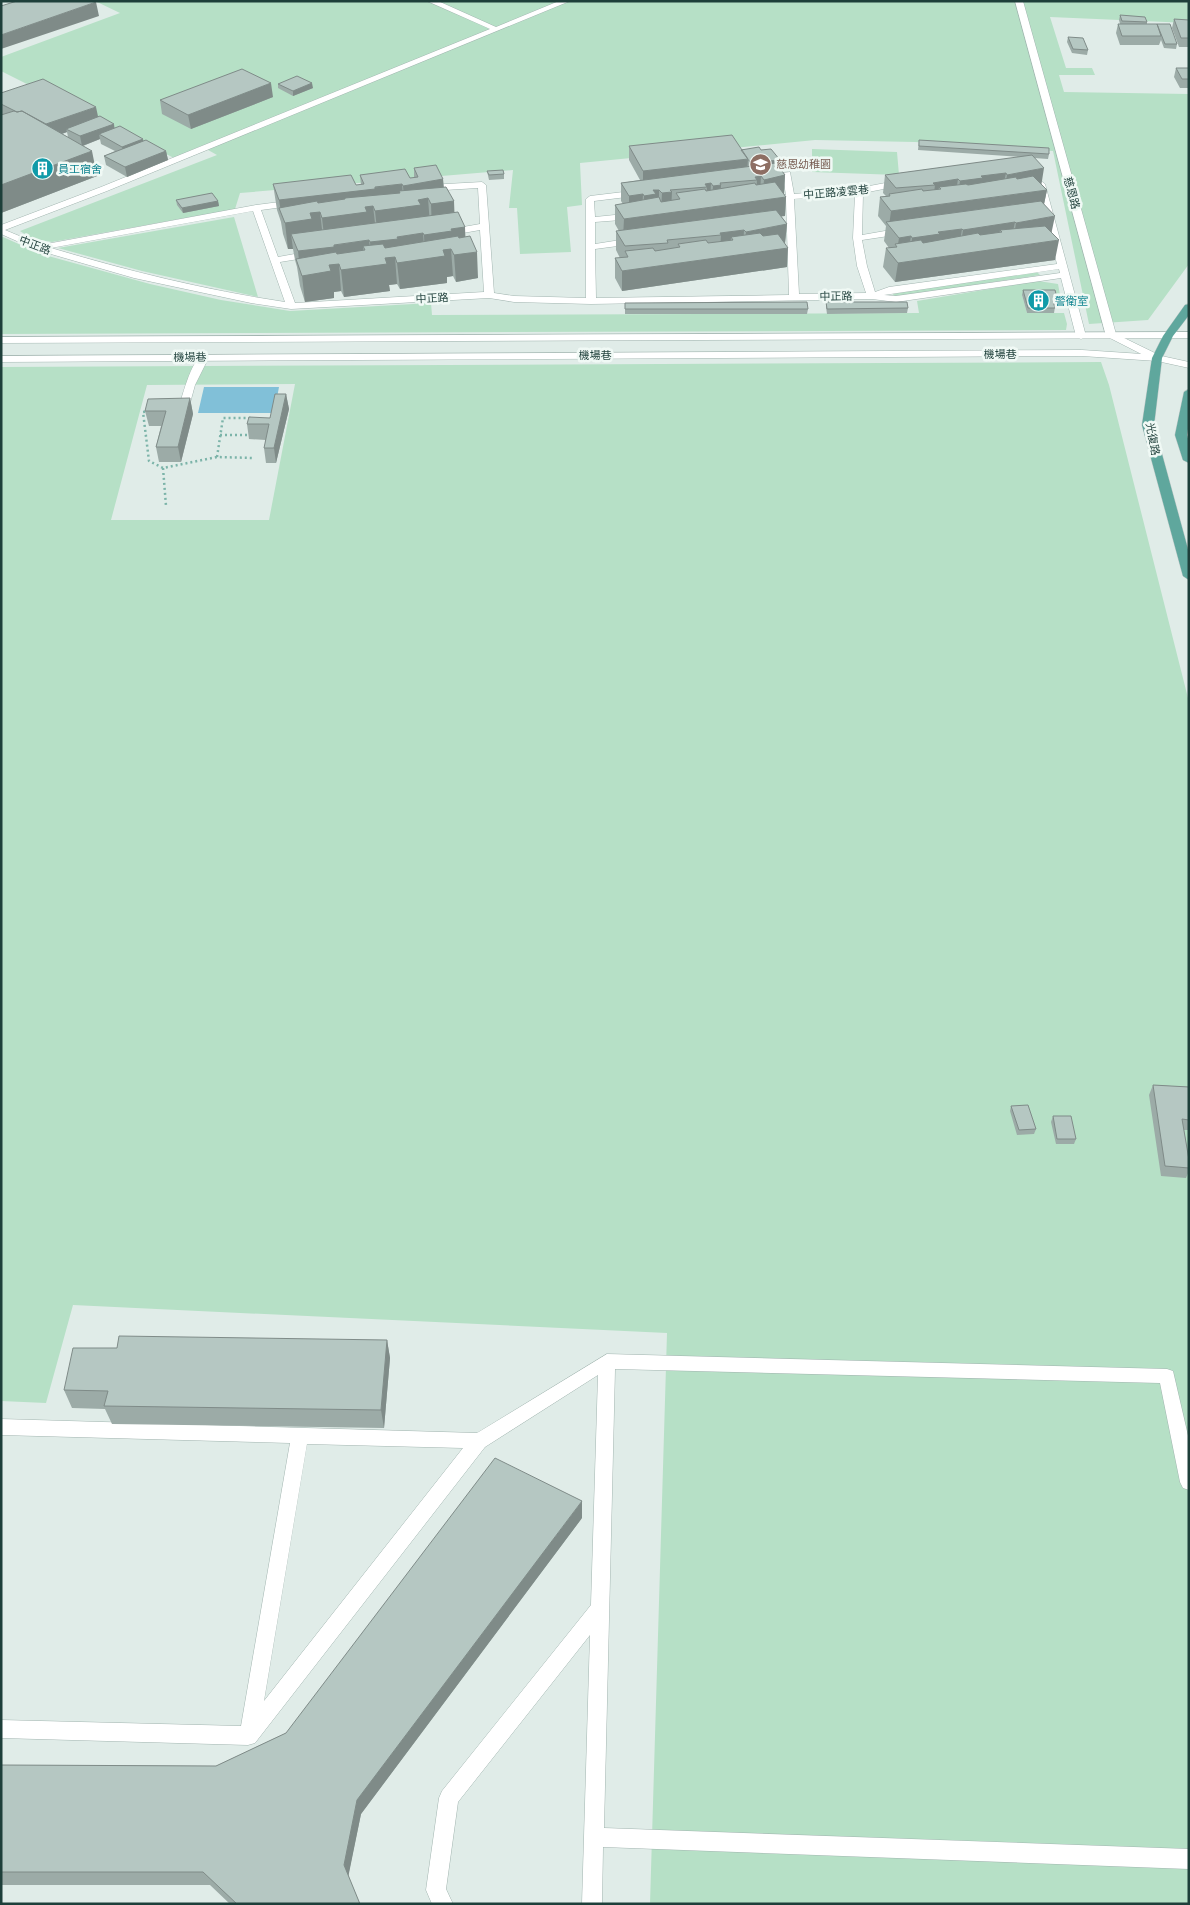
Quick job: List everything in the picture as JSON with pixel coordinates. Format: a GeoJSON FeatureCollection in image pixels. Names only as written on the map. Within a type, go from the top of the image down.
{"type":"FeatureCollection","features":[{"type":"Feature","properties":{"kind":"main road","name":"光復路"},"geometry":{"type":"LineString","coordinates":[[1189,307],[1168,336],[1157,358],[1148,425],[1189,576]]}},
{"type":"Feature","properties":{"kind":"main road"},"geometry":{"type":"LineString","coordinates":[[1189,392],[1181,435],[1189,460]]}},
{"type":"Feature","properties":{"kind":"street","name":"慈恩路"},"geometry":{"type":"LineString","coordinates":[[1019,1],[1111,336]]}},
{"type":"Feature","properties":{"kind":"street","name":"機場巷"},"geometry":{"type":"LineString","coordinates":[[1,340],[1189,335]]}},
{"type":"Feature","properties":{"kind":"street"},"geometry":{"type":"LineString","coordinates":[[966,336],[971,354]]}},
{"type":"Feature","properties":{"kind":"street"},"geometry":{"type":"LineString","coordinates":[[1111,336],[1157,358]]}},
{"type":"Feature","properties":{"kind":"street","name":"機場巷"},"geometry":{"type":"LineString","coordinates":[[1,359],[1082,353],[1157,358],[1189,364]]}},
{"type":"Feature","properties":{"kind":"lane"},"geometry":{"type":"LineString","coordinates":[[431,1],[495,29]]}},
{"type":"Feature","properties":{"kind":"lane"},"geometry":{"type":"LineString","coordinates":[[1,230],[566,1]]}},
{"type":"Feature","properties":{"kind":"lane"},"geometry":{"type":"LineString","coordinates":[[1038,173],[1041,211],[1062,271],[1081,336]]}},
{"type":"Feature","properties":{"kind":"lane","name":"中正路凌雲巷"},"geometry":{"type":"LineString","coordinates":[[758,178],[787,174],[790,196],[859,191],[907,182]]}},
{"type":"Feature","properties":{"kind":"lane"},"geometry":{"type":"LineString","coordinates":[[416,189],[482,185],[489,295]]}},
{"type":"Feature","properties":{"kind":"lane"},"geometry":{"type":"LineString","coordinates":[[859,191],[857,238],[862,266],[872,296]]}},
{"type":"Feature","properties":{"kind":"lane"},"geometry":{"type":"LineString","coordinates":[[591,301],[590,199],[649,192]]}},
{"type":"Feature","properties":{"kind":"lane"},"geometry":{"type":"LineString","coordinates":[[761,200],[790,196],[785,220],[794,297]]}},
{"type":"Feature","properties":{"kind":"lane"},"geometry":{"type":"LineString","coordinates":[[40,248],[256,208],[303,202]]}},
{"type":"Feature","properties":{"kind":"lane"},"geometry":{"type":"LineString","coordinates":[[256,208],[291,306]]}},
{"type":"Feature","properties":{"kind":"lane"},"geometry":{"type":"LineString","coordinates":[[591,220],[644,216]]}},
{"type":"Feature","properties":{"kind":"lane"},"geometry":{"type":"LineString","coordinates":[[437,234],[485,226]]}},
{"type":"Feature","properties":{"kind":"lane","name":"中正路"},"geometry":{"type":"LineString","coordinates":[[1,230],[40,248],[138,276],[252,300],[291,306],[489,295],[514,299],[591,301],[872,296],[896,299],[1062,271]]}},
{"type":"Feature","properties":{"kind":"lane"},"geometry":{"type":"LineString","coordinates":[[857,238],[914,230]]}},
{"type":"Feature","properties":{"kind":"lane"},"geometry":{"type":"LineString","coordinates":[[590,247],[647,239]]}},
{"type":"Feature","properties":{"kind":"lane"},"geometry":{"type":"LineString","coordinates":[[275,260],[322,252]]}},
{"type":"Feature","properties":{"kind":"lane"},"geometry":{"type":"LineString","coordinates":[[183,409],[190,385],[204,357]]}},
{"type":"Feature","properties":{"kind":"lane"},"geometry":{"type":"LineString","coordinates":[[592,1904],[608,1361]]}},
{"type":"Feature","properties":{"kind":"lane"},"geometry":{"type":"LineString","coordinates":[[248,1736],[479,1441],[608,1361],[1167,1376],[1189,1482]]}},
{"type":"Feature","properties":{"kind":"lane"},"geometry":{"type":"LineString","coordinates":[[1,1427],[479,1441]]}},
{"type":"Feature","properties":{"kind":"lane"},"geometry":{"type":"LineString","coordinates":[[248,1736],[300,1436]]}},
{"type":"Feature","properties":{"kind":"lane"},"geometry":{"type":"LineString","coordinates":[[443,1904],[436,1890],[449,1798],[601,1607]]}},
{"type":"Feature","properties":{"kind":"lane"},"geometry":{"type":"LineString","coordinates":[[1,1729],[248,1736]]}},
{"type":"Feature","properties":{"kind":"lane"},"geometry":{"type":"LineString","coordinates":[[594,1837],[1189,1859]]}},
{"type":"Feature","properties":{"kind":"path"},"geometry":{"type":"LineString","coordinates":[[183,409],[142,412],[149,461],[163,468],[217,457],[254,458]]}},
{"type":"Feature","properties":{"kind":"path"},"geometry":{"type":"LineString","coordinates":[[217,457],[223,418],[257,418]]}},
{"type":"Feature","properties":{"kind":"path"},"geometry":{"type":"LineString","coordinates":[[220,435],[247,435]]}},
{"type":"Feature","properties":{"kind":"path"},"geometry":{"type":"LineString","coordinates":[[163,468],[166,506]]}},
{"type":"Feature","properties":{"kind":"green space"},"geometry":{"type":"Polygon","coordinates":[[[95,1],[1189,1],[1189,23],[1050,17],[1066,68],[1092,68],[1095,75],[1059,75],[1064,92],[1189,94],[1189,264],[1148,320],[1089,324],[1053,151],[915,142],[815,140],[580,163],[582,205],[567,207],[571,252],[520,254],[517,208],[509,208],[513,170],[240,193],[235,209],[52,242],[32,239],[20,231],[217,155],[201,146],[174,158],[1,71],[1,57],[120,13],[95,1]]]}},
{"type":"Feature","properties":{"kind":"green space"},"geometry":{"type":"Polygon","coordinates":[[[812,149],[897,152],[899,175],[812,172],[812,149]]]}},
{"type":"Feature","properties":{"kind":"green space"},"geometry":{"type":"Polygon","coordinates":[[[234,217],[258,297],[142,271],[58,248],[234,217]]]}},
{"type":"Feature","properties":{"kind":"green space"},"geometry":{"type":"Polygon","coordinates":[[[3,237],[41,254],[150,284],[221,300],[290,311],[431,303],[432,315],[919,313],[917,301],[1038,281],[1058,284],[1060,295],[1022,295],[1027,313],[1064,313],[1067,324],[1066,330],[1,334],[1,238],[3,237]]]}},
{"type":"Feature","properties":{"kind":"green space"},"geometry":{"type":"Polygon","coordinates":[[[1037,272],[1040,275],[895,297],[892,293],[1037,272]]]}},
{"type":"Feature","properties":{"kind":"green space"},"geometry":{"type":"Polygon","coordinates":[[[1101,362],[1109,385],[1189,702],[1189,1904],[650,1904],[667,1333],[73,1305],[46,1403],[1,1401],[1,367],[1101,362]],[[295,384],[147,385],[111,520],[269,520],[295,384]]]}},
{"type":"Feature","properties":{"kind":"water"},"geometry":{"type":"Polygon","coordinates":[[[204,387],[279,387],[274,413],[198,413],[204,387]]]}},
{"type":"Feature","properties":{"kind":"building"},"geometry":{"type":"Polygon","coordinates":[[[17,1],[96,2],[1,35],[1,6],[17,1]]]}},
{"type":"Feature","properties":{"kind":"building"},"geometry":{"type":"Polygon","coordinates":[[[1120,15],[1145,17],[1147,22],[1122,21],[1120,15]]]}},
{"type":"Feature","properties":{"kind":"building"},"geometry":{"type":"Polygon","coordinates":[[[1174,19],[1189,20],[1189,38],[1181,38],[1174,19]]]}},
{"type":"Feature","properties":{"kind":"building"},"geometry":{"type":"Polygon","coordinates":[[[1118,24],[1157,24],[1161,36],[1122,36],[1118,24]]]}},
{"type":"Feature","properties":{"kind":"building"},"geometry":{"type":"Polygon","coordinates":[[[1157,24],[1170,24],[1177,44],[1165,44],[1157,24]]]}},
{"type":"Feature","properties":{"kind":"building"},"geometry":{"type":"Polygon","coordinates":[[[1068,37],[1083,38],[1088,50],[1073,49],[1068,37]]]}},
{"type":"Feature","properties":{"kind":"building"},"geometry":{"type":"Polygon","coordinates":[[[1176,68],[1189,68],[1189,79],[1182,79],[1176,68]]]}},
{"type":"Feature","properties":{"kind":"building"},"geometry":{"type":"Polygon","coordinates":[[[242,69],[271,83],[188,115],[160,100],[242,69]]]}},
{"type":"Feature","properties":{"kind":"building"},"geometry":{"type":"Polygon","coordinates":[[[297,76],[312,83],[293,91],[278,84],[297,76]]]}},
{"type":"Feature","properties":{"kind":"building"},"geometry":{"type":"Polygon","coordinates":[[[43,79],[96,107],[46,124],[22,111],[17,112],[1,104],[1,93],[43,79]]]}},
{"type":"Feature","properties":{"kind":"building"},"geometry":{"type":"Polygon","coordinates":[[[22,111],[92,151],[1,185],[1,115],[22,111]]]}},
{"type":"Feature","properties":{"kind":"building"},"geometry":{"type":"Polygon","coordinates":[[[100,116],[114,124],[80,136],[66,129],[100,116]]]}},
{"type":"Feature","properties":{"kind":"building"},"geometry":{"type":"Polygon","coordinates":[[[120,126],[143,139],[122,147],[99,134],[120,126]]]}},
{"type":"Feature","properties":{"kind":"building"},"geometry":{"type":"Polygon","coordinates":[[[732,135],[748,159],[643,171],[629,146],[732,135]]]}},
{"type":"Feature","properties":{"kind":"building"},"geometry":{"type":"Polygon","coordinates":[[[146,140],[166,151],[125,167],[104,156],[146,140]]]}},
{"type":"Feature","properties":{"kind":"building"},"geometry":{"type":"Polygon","coordinates":[[[919,140],[1049,148],[1049,154],[919,146],[919,140]]]}},
{"type":"Feature","properties":{"kind":"building"},"geometry":{"type":"Polygon","coordinates":[[[759,147],[761,150],[771,149],[780,160],[753,166],[741,150],[759,147]]]}},
{"type":"Feature","properties":{"kind":"building"},"geometry":{"type":"Polygon","coordinates":[[[1032,155],[1044,168],[1007,175],[1006,173],[981,176],[983,178],[933,183],[935,185],[896,188],[885,175],[1032,155]]]}},
{"type":"Feature","properties":{"kind":"building"},"geometry":{"type":"Polygon","coordinates":[[[776,163],[785,175],[764,180],[761,176],[755,177],[757,180],[720,183],[721,185],[713,186],[711,183],[705,184],[707,187],[670,190],[672,192],[662,193],[659,190],[653,190],[656,194],[644,196],[643,194],[629,196],[621,183],[776,163]]]}},
{"type":"Feature","properties":{"kind":"building"},"geometry":{"type":"Polygon","coordinates":[[[436,165],[443,179],[403,186],[402,184],[375,187],[375,189],[279,200],[273,184],[351,175],[356,185],[364,184],[360,175],[405,169],[410,178],[418,177],[414,168],[436,165]]]}},
{"type":"Feature","properties":{"kind":"building"},"geometry":{"type":"Polygon","coordinates":[[[503,170],[504,174],[489,175],[487,171],[503,170]]]}},
{"type":"Feature","properties":{"kind":"building"},"geometry":{"type":"Polygon","coordinates":[[[1033,176],[1047,190],[891,211],[880,197],[922,189],[923,191],[941,189],[939,187],[1033,176]]]}},
{"type":"Feature","properties":{"kind":"building"},"geometry":{"type":"Polygon","coordinates":[[[775,182],[786,197],[624,219],[615,205],[659,197],[661,202],[680,199],[676,193],[775,182]]]}},
{"type":"Feature","properties":{"kind":"building"},"geometry":{"type":"Polygon","coordinates":[[[446,187],[454,201],[431,204],[428,198],[418,200],[421,205],[375,211],[373,206],[365,207],[367,212],[322,218],[320,212],[310,213],[312,219],[285,223],[279,208],[317,201],[318,203],[345,198],[400,193],[399,191],[446,187]]]}},
{"type":"Feature","properties":{"kind":"building"},"geometry":{"type":"Polygon","coordinates":[[[212,193],[218,201],[182,208],[176,200],[212,193]]]}},
{"type":"Feature","properties":{"kind":"building"},"geometry":{"type":"Polygon","coordinates":[[[1041,201],[1055,216],[1016,223],[938,232],[940,234],[912,238],[911,236],[899,238],[886,222],[1041,201]]]}},
{"type":"Feature","properties":{"kind":"building"},"geometry":{"type":"Polygon","coordinates":[[[776,210],[787,224],[746,232],[744,230],[720,233],[721,235],[667,240],[668,243],[625,246],[616,231],[776,210]]]}},
{"type":"Feature","properties":{"kind":"building"},"geometry":{"type":"Polygon","coordinates":[[[458,212],[465,227],[451,229],[452,231],[397,237],[398,239],[370,242],[369,240],[334,245],[334,247],[298,251],[291,234],[458,212]]]}},
{"type":"Feature","properties":{"kind":"building"},"geometry":{"type":"Polygon","coordinates":[[[1045,226],[1059,240],[898,263],[886,248],[897,247],[895,244],[921,240],[923,243],[978,233],[980,235],[1002,232],[1000,230],[1045,226]]]}},
{"type":"Feature","properties":{"kind":"building"},"geometry":{"type":"Polygon","coordinates":[[[760,233],[763,236],[778,234],[788,248],[622,271],[615,258],[628,257],[625,251],[653,248],[655,251],[680,247],[678,244],[706,240],[708,243],[733,240],[731,237],[760,233]]]}},
{"type":"Feature","properties":{"kind":"building"},"geometry":{"type":"Polygon","coordinates":[[[458,236],[459,238],[470,236],[477,252],[454,255],[451,249],[443,250],[445,256],[397,263],[395,257],[385,258],[387,264],[341,270],[339,264],[329,265],[331,271],[302,276],[296,259],[336,252],[337,254],[365,250],[363,246],[383,244],[385,248],[458,236]]]}},
{"type":"Feature","properties":{"kind":"building","name":"警衛室"},"geometry":{"type":"Polygon","coordinates":[[[1023,290],[1055,290],[1058,302],[1053,301],[1055,308],[1028,308],[1023,290]]]}},
{"type":"Feature","properties":{"kind":"building"},"geometry":{"type":"Polygon","coordinates":[[[807,302],[808,309],[625,309],[625,303],[807,302]]]}},
{"type":"Feature","properties":{"kind":"building"},"geometry":{"type":"Polygon","coordinates":[[[826,302],[907,302],[908,308],[827,309],[826,302]]]}},
{"type":"Feature","properties":{"kind":"building"},"geometry":{"type":"Polygon","coordinates":[[[275,394],[286,394],[274,448],[264,448],[269,424],[247,424],[249,417],[270,418],[275,394]]]}},
{"type":"Feature","properties":{"kind":"building"},"geometry":{"type":"Polygon","coordinates":[[[190,398],[178,447],[156,447],[166,411],[145,411],[148,399],[190,398]]]}},
{"type":"Feature","properties":{"kind":"building"},"geometry":{"type":"Polygon","coordinates":[[[1153,1085],[1189,1087],[1189,1120],[1182,1119],[1189,1168],[1165,1166],[1153,1085]]]}},
{"type":"Feature","properties":{"kind":"building"},"geometry":{"type":"Polygon","coordinates":[[[1028,1105],[1036,1129],[1019,1130],[1011,1106],[1028,1105]]]}},
{"type":"Feature","properties":{"kind":"building"},"geometry":{"type":"Polygon","coordinates":[[[1053,1116],[1071,1116],[1076,1139],[1057,1139],[1053,1116]]]}},
{"type":"Feature","properties":{"kind":"building"},"geometry":{"type":"Polygon","coordinates":[[[119,1336],[387,1340],[381,1410],[104,1406],[108,1391],[64,1390],[73,1348],[117,1348],[119,1336]]]}},
{"type":"Feature","properties":{"kind":"building"},"geometry":{"type":"Polygon","coordinates":[[[495,1458],[582,1501],[357,1800],[344,1865],[360,1904],[237,1904],[203,1872],[1,1872],[1,1765],[216,1766],[286,1733],[495,1458]]]}},
{"type":"Feature","properties":{"kind":"place","name":"慈恩幼稚園"},"geometry":{"type":"Point","coordinates":[760,164]}},
{"type":"Feature","properties":{"kind":"place","name":"員工宿舍"},"geometry":{"type":"Point","coordinates":[42,169]}},
{"type":"Feature","properties":{"kind":"place","name":"警衛室"},"geometry":{"type":"Point","coordinates":[1039,301]}}]}
